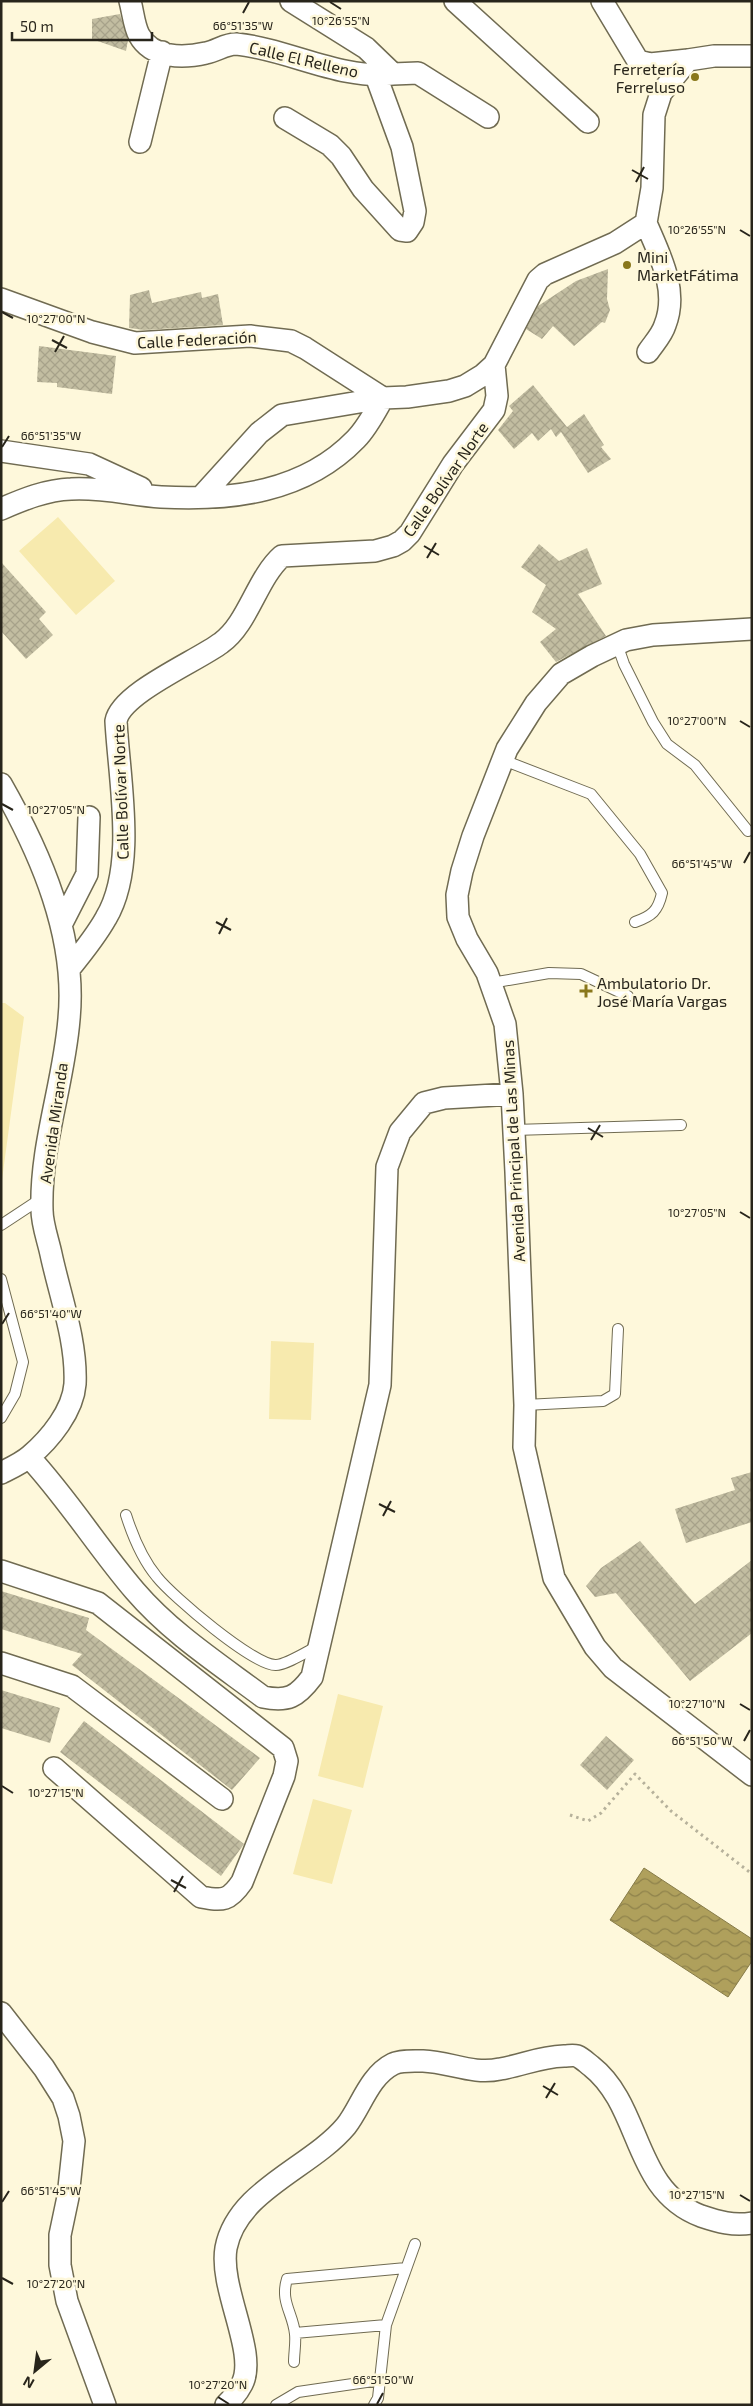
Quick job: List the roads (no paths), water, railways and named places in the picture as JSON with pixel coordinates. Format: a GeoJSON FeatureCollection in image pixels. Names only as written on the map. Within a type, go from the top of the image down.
{"type":"FeatureCollection","features":[{"type":"Feature","properties":{"kind":"street","name":"Calle El Relleno"},"geometry":{"type":"LineString","coordinates":[[130,1],[139,35],[152,48],[162,52],[182,58],[209,52],[228,44],[244,45],[352,72],[385,75],[418,73],[488,117]]}},
{"type":"Feature","properties":{"kind":"street"},"geometry":{"type":"LineString","coordinates":[[285,118],[330,145],[341,156],[369,196],[400,230],[407,231],[412,225],[415,211],[385,75],[366,48],[291,1]]}},
{"type":"Feature","properties":{"kind":"street"},"geometry":{"type":"LineString","coordinates":[[455,1],[588,122]]}},
{"type":"Feature","properties":{"kind":"street"},"geometry":{"type":"LineString","coordinates":[[602,1],[638,61],[650,64],[714,56],[752,56]]}},
{"type":"Feature","properties":{"kind":"street"},"geometry":{"type":"LineString","coordinates":[[140,142],[162,52]]}},
{"type":"Feature","properties":{"kind":"street"},"geometry":{"type":"LineString","coordinates":[[648,352],[665,326],[670,296],[665,268],[646,223],[652,182],[655,110],[663,89],[688,60]]}},
{"type":"Feature","properties":{"kind":"street"},"geometry":{"type":"LineString","coordinates":[[201,497],[259,433],[282,415],[383,398],[449,392],[477,380],[494,365],[538,280],[545,274],[615,243],[646,223]]}},
{"type":"Feature","properties":{"kind":"street","name":"Calle Federación"},"geometry":{"type":"LineString","coordinates":[[1,298],[92,332],[126,342],[152,343],[250,336],[291,341],[383,398]]}},
{"type":"Feature","properties":{"kind":"street","name":"Calle Bolívar Norte"},"geometry":{"type":"LineString","coordinates":[[70,968],[106,918],[122,870],[122,800],[116,721],[118,713],[138,693],[225,640],[282,556],[375,551],[393,546],[402,541],[410,533],[454,464],[494,410],[497,396],[494,365]]}},
{"type":"Feature","properties":{"kind":"street"},"geometry":{"type":"LineString","coordinates":[[1,508],[37,494],[70,489],[107,489],[159,496],[201,497],[263,491],[308,476],[331,461],[356,439],[383,398]]}},
{"type":"Feature","properties":{"kind":"street"},"geometry":{"type":"LineString","coordinates":[[1,451],[90,464],[159,496]]}},
{"type":"Feature","properties":{"kind":"street","name":"Avenida Principal de Las Minas"},"geometry":{"type":"LineString","coordinates":[[752,629],[654,635],[617,644],[561,674],[522,723],[503,760],[473,836],[457,895],[458,917],[467,939],[491,984],[505,1024],[514,1130],[525,1405],[524,1447],[554,1578],[594,1647],[613,1668],[752,1775]]}},
{"type":"Feature","properties":{"kind":"street","name":"Avenida Miranda"},"geometry":{"type":"LineString","coordinates":[[1,784],[20,817],[44,874],[61,925],[70,968],[69,1020],[46,1153],[42,1211],[73,1351],[75,1386],[62,1422],[29,1457],[1,1473]]}},
{"type":"Feature","properties":{"kind":"street"},"geometry":{"type":"LineString","coordinates":[[61,925],[87,874],[89,817]]}},
{"type":"Feature","properties":{"kind":"street"},"geometry":{"type":"LineString","coordinates":[[29,1457],[47,1477],[135,1592],[172,1628],[263,1697],[280,1701],[300,1693],[312,1677],[380,1385],[387,1166],[400,1132],[424,1103],[444,1098],[512,1094]]}},
{"type":"Feature","properties":{"kind":"street"},"geometry":{"type":"LineString","coordinates":[[1,1571],[98,1603],[283,1748],[288,1761],[284,1776],[242,1882],[233,1895],[219,1900],[201,1898],[54,1768]]}},
{"type":"Feature","properties":{"kind":"street"},"geometry":{"type":"LineString","coordinates":[[1,1663],[72,1686],[222,1799]]}},
{"type":"Feature","properties":{"kind":"street"},"geometry":{"type":"LineString","coordinates":[[1,2013],[44,2068],[63,2098],[69,2116],[74,2141],[68,2197],[60,2235],[60,2266],[67,2301],[105,2405]]}},
{"type":"Feature","properties":{"kind":"street"},"geometry":{"type":"LineString","coordinates":[[226,2405],[243,2383],[246,2363],[226,2269],[226,2247],[240,2218],[255,2199],[332,2140],[347,2124],[373,2082],[393,2064],[425,2061],[479,2071],[500,2069],[544,2056],[576,2056],[600,2073],[610,2083],[647,2162],[666,2194],[679,2205],[715,2221],[732,2225],[752,2223]]}},
{"type":"Feature","properties":{"kind":"lane"},"geometry":{"type":"LineString","coordinates":[[617,644],[624,664],[653,722],[668,744],[695,765],[748,832]]}},
{"type":"Feature","properties":{"kind":"lane"},"geometry":{"type":"LineString","coordinates":[[503,760],[591,794],[614,820],[640,854],[662,893],[659,908],[652,916],[635,922]]}},
{"type":"Feature","properties":{"kind":"lane"},"geometry":{"type":"LineString","coordinates":[[491,984],[549,973],[581,974],[628,996]]}},
{"type":"Feature","properties":{"kind":"lane"},"geometry":{"type":"LineString","coordinates":[[514,1130],[681,1125]]}},
{"type":"Feature","properties":{"kind":"lane"},"geometry":{"type":"LineString","coordinates":[[1,1225],[42,1197]]}},
{"type":"Feature","properties":{"kind":"lane"},"geometry":{"type":"LineString","coordinates":[[1,1279],[23,1362],[15,1394],[1,1418]]}},
{"type":"Feature","properties":{"kind":"lane"},"geometry":{"type":"LineString","coordinates":[[525,1405],[603,1401],[615,1394],[618,1330]]}},
{"type":"Feature","properties":{"kind":"lane"},"geometry":{"type":"LineString","coordinates":[[126,1515],[133,1540],[157,1578],[232,1642],[268,1664],[278,1665],[319,1645]]}},
{"type":"Feature","properties":{"kind":"lane"},"geometry":{"type":"LineString","coordinates":[[374,2405],[378,2398],[386,2325],[415,2244]]}},
{"type":"Feature","properties":{"kind":"lane"},"geometry":{"type":"LineString","coordinates":[[294,2362],[295,2333],[284,2298],[287,2279],[406,2268]]}},
{"type":"Feature","properties":{"kind":"lane"},"geometry":{"type":"LineString","coordinates":[[295,2333],[386,2325]]}},
{"type":"Feature","properties":{"kind":"lane"},"geometry":{"type":"LineString","coordinates":[[276,2405],[298,2392],[380,2380]]}},
{"type":"Feature","properties":{"kind":"water"},"geometry":{"type":"Polygon","coordinates":[[[644,1868],[752,1939],[752,1961],[728,1997],[610,1920],[644,1868]]]}},
{"type":"Feature","properties":{"kind":"place","name":"Ferretería Ferreluso"},"geometry":{"type":"Point","coordinates":[695,77]}},
{"type":"Feature","properties":{"kind":"place","name":"Mini MarketFátima"},"geometry":{"type":"Point","coordinates":[627,265]}},
{"type":"Feature","properties":{"kind":"place","name":"Ambulatorio Dr. José María Vargas"},"geometry":{"type":"Point","coordinates":[586,991]}}]}
